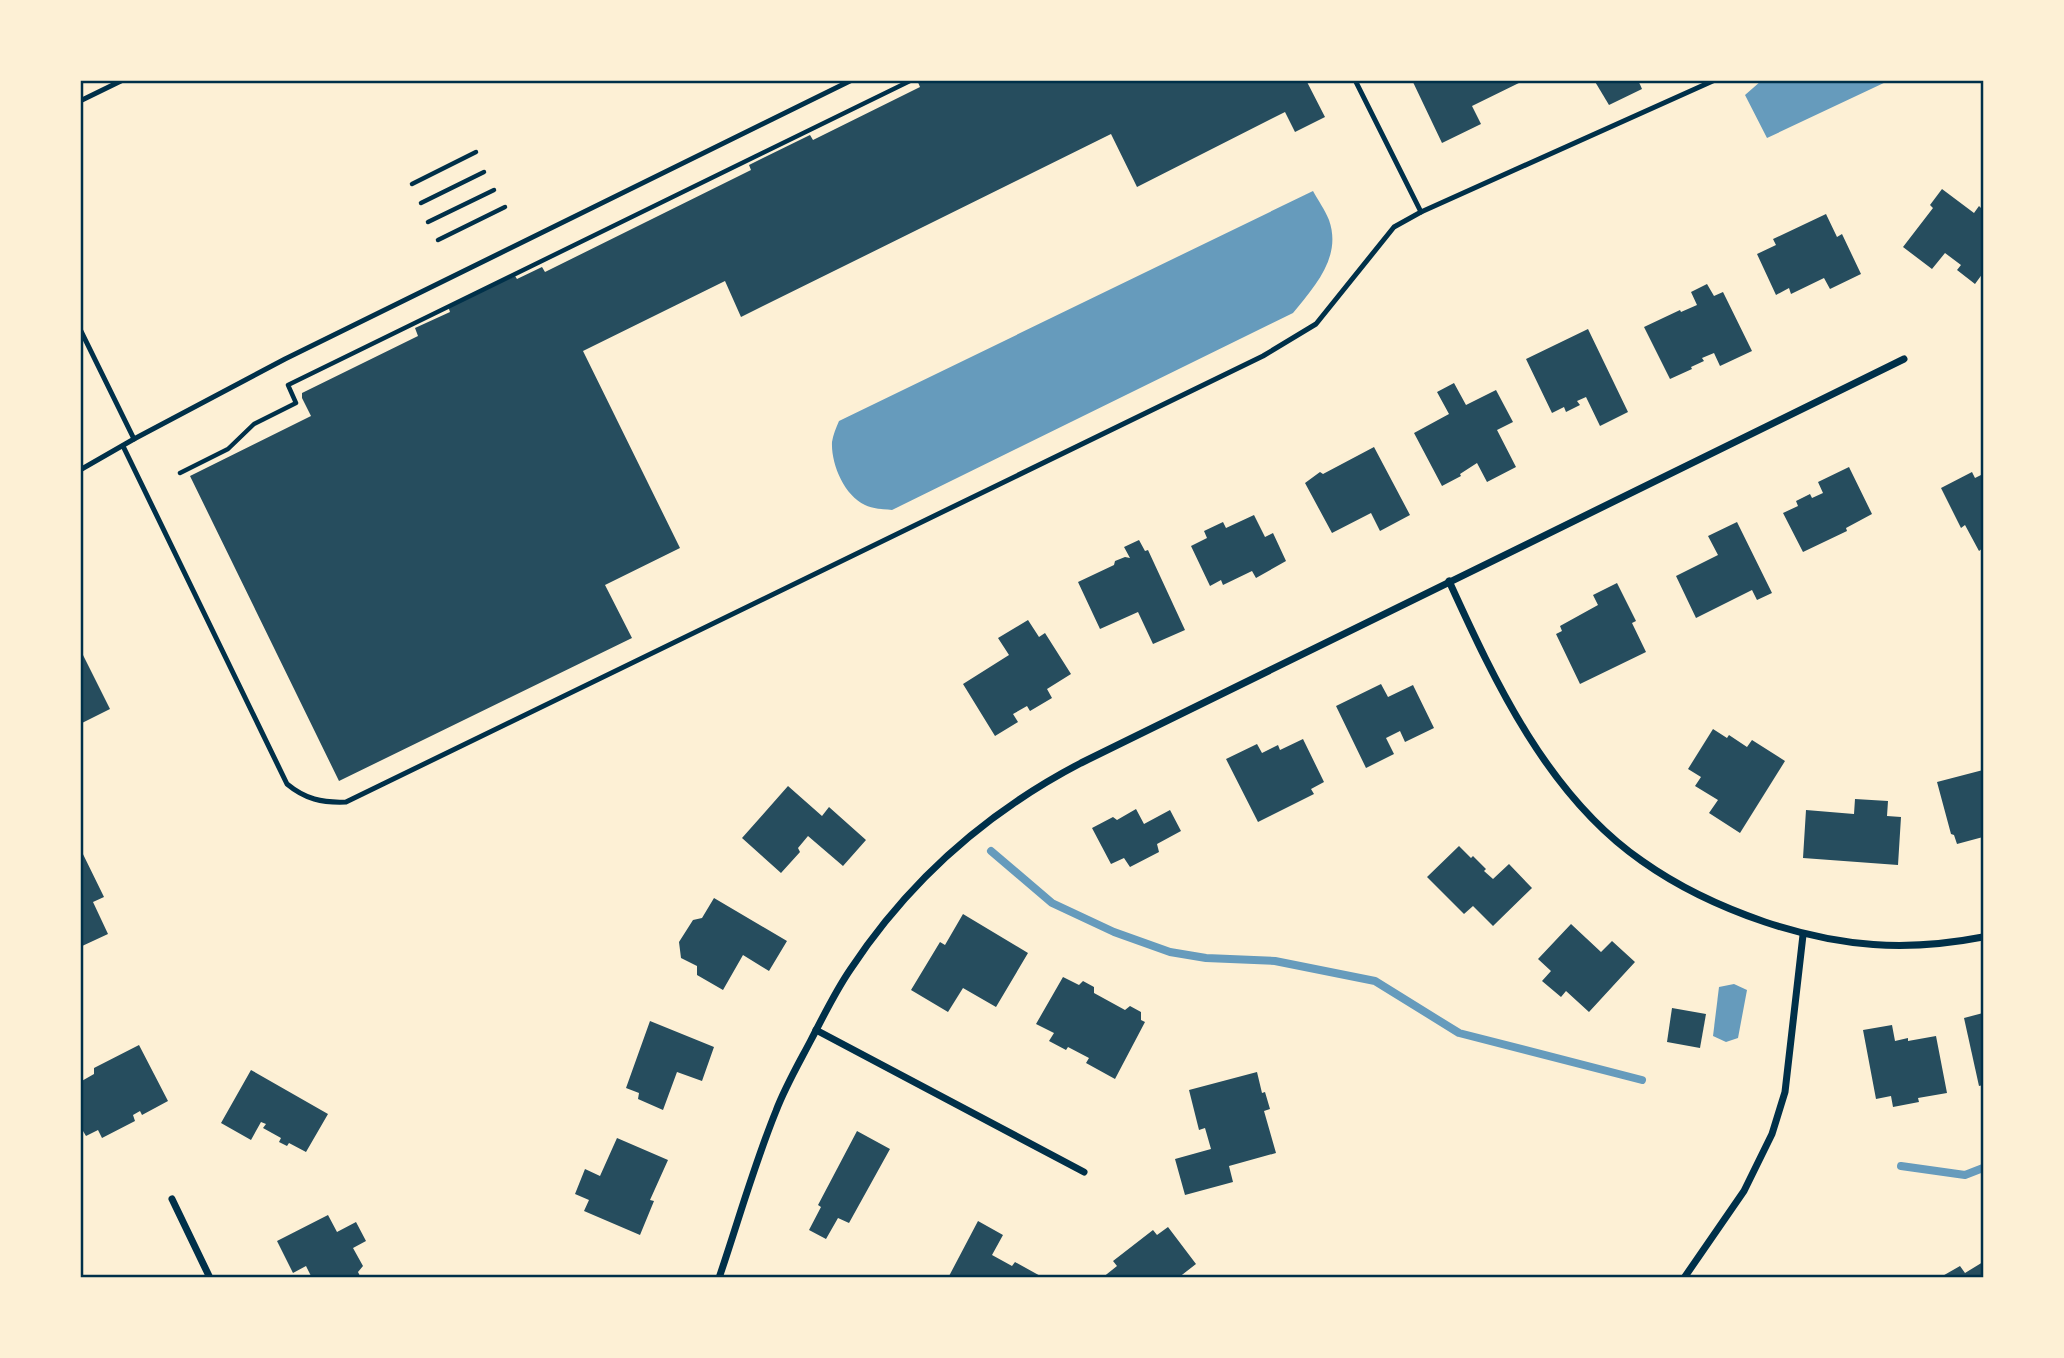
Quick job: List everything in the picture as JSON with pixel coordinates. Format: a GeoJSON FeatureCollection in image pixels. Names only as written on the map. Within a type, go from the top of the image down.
{"type":"FeatureCollection","features":[{"type":"Feature","properties":{"kind":"street"},"geometry":{"type":"LineString","coordinates":[[719,1278],[776,1111],[816,1030],[849,972],[884,922],[914,887],[944,858],[1004,810],[1072,768],[1904,359]]}},
{"type":"Feature","properties":{"kind":"street"},"geometry":{"type":"LineString","coordinates":[[1449,581],[1485,660],[1526,733],[1567,789],[1602,827],[1640,860],[1684,888],[1730,910],[1803,935],[1850,944],[1901,947],[1961,942],[1983,937]]}},
{"type":"Feature","properties":{"kind":"street"},"geometry":{"type":"LineString","coordinates":[[1684,1278],[1744,1191],[1772,1134],[1785,1092],[1803,935]]}},
{"type":"Feature","properties":{"kind":"street"},"geometry":{"type":"LineString","coordinates":[[816,1030],[1084,1172]]}},
{"type":"Feature","properties":{"kind":"street"},"geometry":{"type":"LineString","coordinates":[[172,1199],[211,1278]]}},
{"type":"Feature","properties":{"kind":"lane"},"geometry":{"type":"LineString","coordinates":[[80,101],[123,80]]}},
{"type":"Feature","properties":{"kind":"lane"},"geometry":{"type":"LineString","coordinates":[[80,470],[285,359],[852,80]]}},
{"type":"Feature","properties":{"kind":"lane"},"geometry":{"type":"LineString","coordinates":[[1355,80],[1421,212]]}},
{"type":"Feature","properties":{"kind":"lane"},"geometry":{"type":"LineString","coordinates":[[123,446],[286,784],[299,794],[314,800],[346,802],[1263,356],[1316,324],[1394,227],[1421,212],[1715,80]]}},
{"type":"Feature","properties":{"kind":"lane"},"geometry":{"type":"LineString","coordinates":[[80,329],[134,439]]}},
{"type":"Feature","properties":{"kind":"path"},"geometry":{"type":"LineString","coordinates":[[180,473],[228,449],[254,424],[296,403],[288,385],[912,80]]}},
{"type":"Feature","properties":{"kind":"path"},"geometry":{"type":"LineString","coordinates":[[412,184],[476,152]]}},
{"type":"Feature","properties":{"kind":"path"},"geometry":{"type":"LineString","coordinates":[[421,203],[484,172]]}},
{"type":"Feature","properties":{"kind":"path"},"geometry":{"type":"LineString","coordinates":[[428,222],[494,190]]}},
{"type":"Feature","properties":{"kind":"path"},"geometry":{"type":"LineString","coordinates":[[438,240],[505,207]]}},
{"type":"Feature","properties":{"kind":"water"},"geometry":{"type":"Polygon","coordinates":[[[1761,81],[1888,81],[1767,138],[1745,95],[1761,81]]]}},
{"type":"Feature","properties":{"kind":"water"},"geometry":{"type":"Polygon","coordinates":[[[1313,191],[1329,220],[1332,246],[1324,270],[1293,313],[892,510],[865,505],[851,494],[840,478],[832,451],[832,439],[839,421],[1313,191]]]}},
{"type":"Feature","properties":{"kind":"water"},"geometry":{"type":"Polygon","coordinates":[[[1734,984],[1747,990],[1738,1038],[1726,1042],[1713,1036],[1719,987],[1734,984]]]}},
{"type":"Feature","properties":{"kind":"building"},"geometry":{"type":"Polygon","coordinates":[[[917,80],[1306,80],[1325,117],[1295,132],[1285,112],[1137,187],[1111,134],[741,317],[725,281],[583,351],[680,548],[605,585],[632,638],[339,781],[190,476],[311,416],[302,393],[418,336],[415,328],[450,312],[448,306],[515,276],[517,279],[542,267],[545,272],[751,170],[749,165],[810,135],[813,140],[920,87],[917,80]]]}},
{"type":"Feature","properties":{"kind":"building"},"geometry":{"type":"Polygon","coordinates":[[[1412,80],[1525,80],[1472,106],[1481,124],[1442,143],[1412,80]]]}},
{"type":"Feature","properties":{"kind":"building"},"geometry":{"type":"Polygon","coordinates":[[[1594,80],[1638,80],[1642,89],[1609,105],[1594,80]]]}},
{"type":"Feature","properties":{"kind":"building"},"geometry":{"type":"Polygon","coordinates":[[[1942,189],[1974,213],[1979,206],[1983,210],[1983,273],[1975,284],[1957,270],[1961,265],[1945,253],[1932,269],[1903,247],[1933,208],[1930,205],[1942,189]]]}},
{"type":"Feature","properties":{"kind":"building"},"geometry":{"type":"Polygon","coordinates":[[[1826,214],[1837,237],[1842,234],[1861,274],[1830,289],[1824,278],[1791,294],[1789,288],[1776,295],[1757,254],[1776,245],[1773,239],[1826,214]]]}},
{"type":"Feature","properties":{"kind":"building"},"geometry":{"type":"Polygon","coordinates":[[[1707,284],[1714,296],[1723,292],[1752,351],[1720,366],[1714,353],[1702,358],[1704,361],[1691,367],[1692,369],[1670,379],[1644,327],[1697,305],[1691,292],[1707,284]]]}},
{"type":"Feature","properties":{"kind":"building"},"geometry":{"type":"Polygon","coordinates":[[[1588,329],[1628,412],[1600,426],[1586,397],[1577,401],[1580,405],[1566,412],[1564,407],[1552,413],[1526,359],[1588,329]]]}},
{"type":"Feature","properties":{"kind":"building"},"geometry":{"type":"Polygon","coordinates":[[[1454,383],[1466,405],[1496,390],[1513,422],[1497,430],[1516,467],[1487,482],[1477,463],[1442,486],[1414,433],[1449,414],[1437,392],[1454,383]]]}},
{"type":"Feature","properties":{"kind":"building"},"geometry":{"type":"Polygon","coordinates":[[[1374,447],[1410,515],[1380,531],[1371,513],[1332,533],[1305,483],[1320,472],[1323,474],[1374,447]]]}},
{"type":"Feature","properties":{"kind":"building"},"geometry":{"type":"Polygon","coordinates":[[[1849,467],[1872,514],[1846,528],[1847,531],[1803,552],[1783,513],[1798,506],[1796,501],[1810,494],[1812,498],[1823,493],[1818,482],[1849,467]]]}},
{"type":"Feature","properties":{"kind":"building"},"geometry":{"type":"Polygon","coordinates":[[[1972,472],[1975,478],[1983,474],[1983,548],[1979,551],[1965,525],[1961,528],[1941,488],[1972,472]]]}},
{"type":"Feature","properties":{"kind":"building"},"geometry":{"type":"Polygon","coordinates":[[[1254,515],[1265,537],[1273,533],[1286,561],[1256,578],[1252,571],[1223,585],[1221,580],[1210,586],[1191,546],[1207,538],[1204,531],[1223,522],[1226,528],[1254,515]]]}},
{"type":"Feature","properties":{"kind":"building"},"geometry":{"type":"Polygon","coordinates":[[[1737,522],[1772,593],[1757,600],[1752,590],[1696,618],[1676,576],[1718,555],[1708,536],[1737,522]]]}},
{"type":"Feature","properties":{"kind":"building"},"geometry":{"type":"Polygon","coordinates":[[[1139,540],[1145,551],[1148,550],[1185,630],[1153,644],[1138,612],[1100,629],[1078,582],[1114,565],[1115,561],[1130,558],[1124,547],[1139,540]]]}},
{"type":"Feature","properties":{"kind":"building"},"geometry":{"type":"Polygon","coordinates":[[[1617,583],[1636,621],[1632,623],[1646,652],[1580,684],[1556,634],[1562,631],[1560,626],[1598,605],[1593,595],[1617,583]]]}},
{"type":"Feature","properties":{"kind":"building"},"geometry":{"type":"Polygon","coordinates":[[[1028,620],[1039,637],[1045,633],[1071,674],[1047,689],[1052,698],[1030,711],[1027,706],[1013,714],[1018,722],[995,736],[963,684],[1009,655],[998,638],[1028,620]]]}},
{"type":"Feature","properties":{"kind":"building"},"geometry":{"type":"Polygon","coordinates":[[[80,649],[110,709],[80,724],[80,649]]]}},
{"type":"Feature","properties":{"kind":"building"},"geometry":{"type":"Polygon","coordinates":[[[1381,684],[1388,697],[1413,685],[1434,728],[1405,742],[1400,731],[1386,738],[1394,754],[1366,768],[1336,706],[1381,684]]]}},
{"type":"Feature","properties":{"kind":"building"},"geometry":{"type":"Polygon","coordinates":[[[1713,729],[1727,738],[1729,735],[1747,747],[1752,740],[1785,761],[1740,833],[1709,813],[1718,800],[1695,786],[1701,777],[1688,769],[1713,729]]]}},
{"type":"Feature","properties":{"kind":"building"},"geometry":{"type":"Polygon","coordinates":[[[1303,739],[1324,782],[1311,789],[1314,794],[1258,822],[1226,759],[1257,744],[1262,753],[1278,745],[1280,750],[1303,739]]]}},
{"type":"Feature","properties":{"kind":"building"},"geometry":{"type":"Polygon","coordinates":[[[1983,770],[1983,837],[1957,844],[1951,834],[1937,782],[1983,770]]]}},
{"type":"Feature","properties":{"kind":"building"},"geometry":{"type":"Polygon","coordinates":[[[788,786],[822,816],[829,807],[866,840],[843,866],[808,836],[798,848],[800,852],[781,873],[742,838],[788,786]]]}},
{"type":"Feature","properties":{"kind":"building"},"geometry":{"type":"Polygon","coordinates":[[[1855,799],[1888,801],[1887,816],[1901,817],[1898,865],[1803,858],[1806,810],[1854,814],[1855,799]]]}},
{"type":"Feature","properties":{"kind":"building"},"geometry":{"type":"Polygon","coordinates":[[[1136,809],[1144,824],[1170,810],[1181,831],[1157,844],[1159,852],[1130,867],[1124,858],[1111,864],[1092,828],[1113,817],[1117,820],[1136,809]]]}},
{"type":"Feature","properties":{"kind":"building"},"geometry":{"type":"Polygon","coordinates":[[[1459,846],[1471,858],[1473,856],[1493,879],[1509,864],[1532,888],[1493,926],[1473,906],[1464,914],[1427,877],[1459,846]]]}},
{"type":"Feature","properties":{"kind":"building"},"geometry":{"type":"Polygon","coordinates":[[[80,848],[104,897],[93,902],[108,934],[80,947],[80,848]]]}},
{"type":"Feature","properties":{"kind":"building"},"geometry":{"type":"Polygon","coordinates":[[[714,898],[787,941],[769,971],[743,955],[723,990],[697,975],[697,966],[681,958],[679,942],[693,920],[702,918],[714,898]]]}},
{"type":"Feature","properties":{"kind":"building"},"geometry":{"type":"Polygon","coordinates":[[[963,914],[1028,953],[996,1007],[963,988],[948,1012],[911,990],[940,942],[945,945],[963,914]]]}},
{"type":"Feature","properties":{"kind":"building"},"geometry":{"type":"Polygon","coordinates":[[[1571,924],[1601,952],[1612,941],[1635,962],[1589,1012],[1566,991],[1561,997],[1542,981],[1551,971],[1538,959],[1571,924]]]}},
{"type":"Feature","properties":{"kind":"building"},"geometry":{"type":"Polygon","coordinates":[[[1063,977],[1079,985],[1083,981],[1094,987],[1094,993],[1125,1010],[1130,1006],[1141,1012],[1141,1020],[1145,1022],[1115,1079],[1086,1063],[1089,1058],[1049,1041],[1054,1033],[1036,1024],[1063,977]]]}},
{"type":"Feature","properties":{"kind":"building"},"geometry":{"type":"Polygon","coordinates":[[[1672,1008],[1706,1014],[1700,1048],[1667,1042],[1672,1008]]]}},
{"type":"Feature","properties":{"kind":"building"},"geometry":{"type":"Polygon","coordinates":[[[1983,1013],[1983,1085],[1979,1086],[1964,1018],[1983,1013]]]}},
{"type":"Feature","properties":{"kind":"building"},"geometry":{"type":"Polygon","coordinates":[[[650,1021],[714,1047],[702,1081],[677,1072],[663,1110],[638,1099],[639,1093],[626,1088],[650,1021]]]}},
{"type":"Feature","properties":{"kind":"building"},"geometry":{"type":"Polygon","coordinates":[[[1892,1025],[1895,1041],[1936,1036],[1947,1093],[1918,1098],[1919,1102],[1893,1107],[1891,1096],[1876,1099],[1863,1030],[1892,1025]]]}},
{"type":"Feature","properties":{"kind":"building"},"geometry":{"type":"Polygon","coordinates":[[[139,1045],[168,1101],[142,1115],[140,1111],[133,1115],[135,1121],[102,1138],[98,1130],[86,1136],[80,1126],[80,1082],[94,1074],[94,1068],[139,1045]]]}},
{"type":"Feature","properties":{"kind":"building"},"geometry":{"type":"Polygon","coordinates":[[[251,1070],[328,1114],[306,1152],[289,1143],[287,1146],[279,1142],[281,1138],[263,1128],[266,1124],[261,1122],[251,1140],[221,1123],[251,1070]]]}},
{"type":"Feature","properties":{"kind":"building"},"geometry":{"type":"Polygon","coordinates":[[[1257,1072],[1262,1093],[1265,1092],[1270,1109],[1264,1111],[1276,1153],[1229,1166],[1233,1182],[1185,1195],[1175,1159],[1211,1149],[1205,1128],[1199,1130],[1189,1090],[1257,1072]]]}},
{"type":"Feature","properties":{"kind":"building"},"geometry":{"type":"Polygon","coordinates":[[[857,1131],[890,1149],[849,1223],[838,1218],[826,1239],[809,1230],[821,1207],[818,1205],[857,1131]]]}},
{"type":"Feature","properties":{"kind":"building"},"geometry":{"type":"Polygon","coordinates":[[[617,1138],[668,1160],[650,1200],[654,1201],[640,1235],[584,1211],[589,1200],[575,1194],[585,1169],[600,1176],[617,1138]]]}},
{"type":"Feature","properties":{"kind":"building"},"geometry":{"type":"Polygon","coordinates":[[[328,1215],[337,1232],[356,1222],[366,1241],[353,1248],[363,1266],[358,1272],[361,1278],[312,1278],[306,1266],[293,1273],[277,1241],[328,1215]]]}},
{"type":"Feature","properties":{"kind":"building"},"geometry":{"type":"Polygon","coordinates":[[[978,1221],[1003,1235],[992,1255],[1012,1266],[1015,1262],[1044,1278],[948,1278],[978,1221]]]}},
{"type":"Feature","properties":{"kind":"building"},"geometry":{"type":"Polygon","coordinates":[[[1168,1227],[1196,1264],[1178,1278],[1102,1278],[1117,1266],[1113,1261],[1153,1230],[1157,1235],[1168,1227]]]}},
{"type":"Feature","properties":{"kind":"building"},"geometry":{"type":"Polygon","coordinates":[[[1983,1262],[1983,1278],[1939,1278],[1960,1266],[1965,1273],[1983,1262]]]}},
{"type":"Feature","properties":{"kind":"waterway"},"geometry":{"type":"LineString","coordinates":[[991,851],[1052,903],[1114,932],[1170,952],[1206,958],[1275,961],[1375,981],[1459,1033],[1642,1080]]}},
{"type":"Feature","properties":{"kind":"waterway"},"geometry":{"type":"LineString","coordinates":[[1901,1166],[1965,1175],[1983,1168]]}}]}
